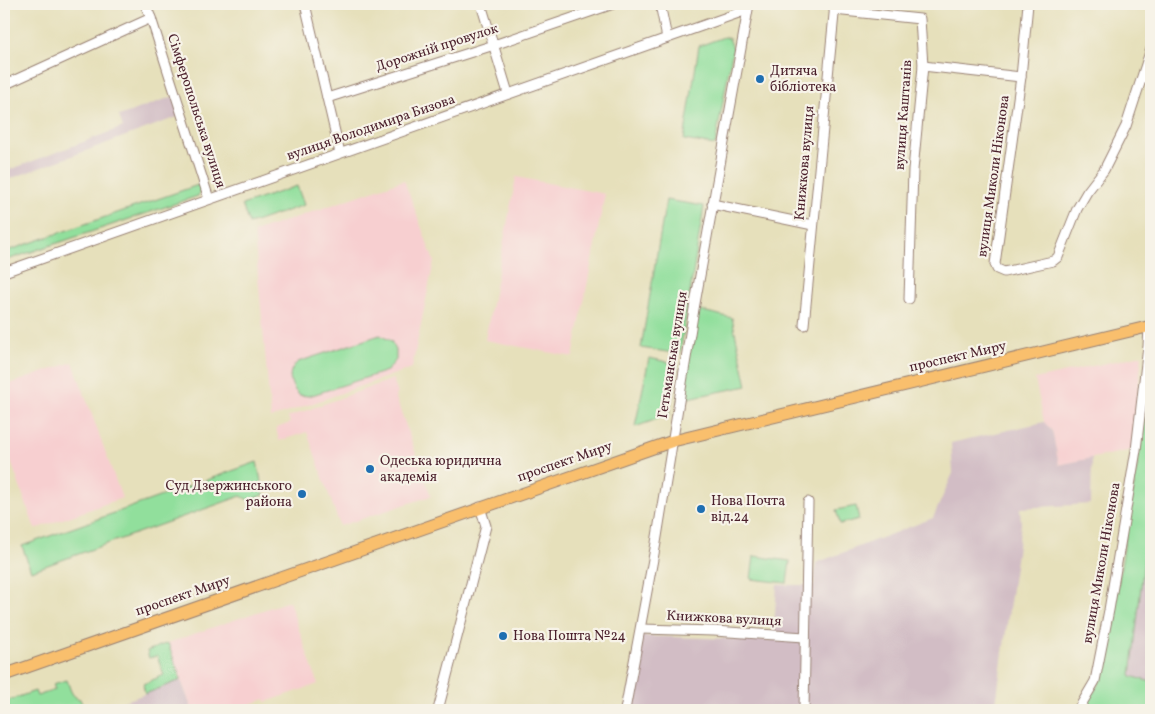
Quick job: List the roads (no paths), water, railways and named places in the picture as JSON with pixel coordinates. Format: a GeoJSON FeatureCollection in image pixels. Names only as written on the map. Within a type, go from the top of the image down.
{"type":"FeatureCollection","features":[{"type":"Feature","properties":{"kind":"main road","name":"проспект Миру"},"geometry":{"type":"LineString","coordinates":[[4,675],[673,440],[1150,327]]}},
{"type":"Feature","properties":{"kind":"street","name":"Сімферопольська вулиця"},"geometry":{"type":"LineString","coordinates":[[145,4],[209,199]]}},
{"type":"Feature","properties":{"kind":"street"},"geometry":{"type":"LineString","coordinates":[[305,4],[340,153]]}},
{"type":"Feature","properties":{"kind":"street"},"geometry":{"type":"LineString","coordinates":[[481,4],[508,93]]}},
{"type":"Feature","properties":{"kind":"street","name":"Дорожній провулок"},"geometry":{"type":"LineString","coordinates":[[327,98],[494,45],[613,4]]}},
{"type":"Feature","properties":{"kind":"street"},"geometry":{"type":"LineString","coordinates":[[660,4],[667,38]]}},
{"type":"Feature","properties":{"kind":"street","name":"вулиця Миколи Ніконова"},"geometry":{"type":"LineString","coordinates":[[1028,4],[1021,77],[995,264],[997,269],[1004,272],[1052,261],[1058,257],[1077,208],[1104,170],[1126,126],[1151,49]]}},
{"type":"Feature","properties":{"kind":"street","name":"вулиця Володимира Бизова"},"geometry":{"type":"LineString","coordinates":[[4,272],[667,38],[748,7]]}},
{"type":"Feature","properties":{"kind":"street","name":"Гетьманська вулиця"},"geometry":{"type":"LineString","coordinates":[[625,710],[641,629],[712,204],[748,7]]}},
{"type":"Feature","properties":{"kind":"street","name":"вулиця Каштанів"},"geometry":{"type":"LineString","coordinates":[[834,7],[920,19],[922,66],[913,170],[908,299]]}},
{"type":"Feature","properties":{"kind":"street","name":"Книжкова вулиця"},"geometry":{"type":"LineString","coordinates":[[804,326],[834,7]]}},
{"type":"Feature","properties":{"kind":"street"},"geometry":{"type":"LineString","coordinates":[[4,85],[151,18]]}},
{"type":"Feature","properties":{"kind":"street"},"geometry":{"type":"LineString","coordinates":[[922,66],[1021,77]]}},
{"type":"Feature","properties":{"kind":"street"},"geometry":{"type":"LineString","coordinates":[[712,204],[813,225]]}},
{"type":"Feature","properties":{"kind":"street","name":"вулиця Миколи Ніконова"},"geometry":{"type":"LineString","coordinates":[[1078,710],[1094,681],[1109,610],[1136,450],[1150,327]]}},
{"type":"Feature","properties":{"kind":"street"},"geometry":{"type":"LineString","coordinates":[[804,710],[808,502]]}},
{"type":"Feature","properties":{"kind":"street"},"geometry":{"type":"LineString","coordinates":[[438,710],[486,526],[480,507]]}},
{"type":"Feature","properties":{"kind":"street","name":"Книжкова вулиця"},"geometry":{"type":"LineString","coordinates":[[641,629],[714,631],[805,637]]}},
{"type":"Feature","properties":{"kind":"place","name":"Дитяча бібліотека"},"geometry":{"type":"Point","coordinates":[760,79]}},
{"type":"Feature","properties":{"kind":"place","name":"Одеська юридична академія"},"geometry":{"type":"Point","coordinates":[370,469]}},
{"type":"Feature","properties":{"kind":"place","name":"Суд Дзержинського района"},"geometry":{"type":"Point","coordinates":[302,494]}},
{"type":"Feature","properties":{"kind":"place","name":"Нова Почта від.24"},"geometry":{"type":"Point","coordinates":[701,509]}},
{"type":"Feature","properties":{"kind":"place","name":"Нова Пошта №24"},"geometry":{"type":"Point","coordinates":[503,636]}}]}
